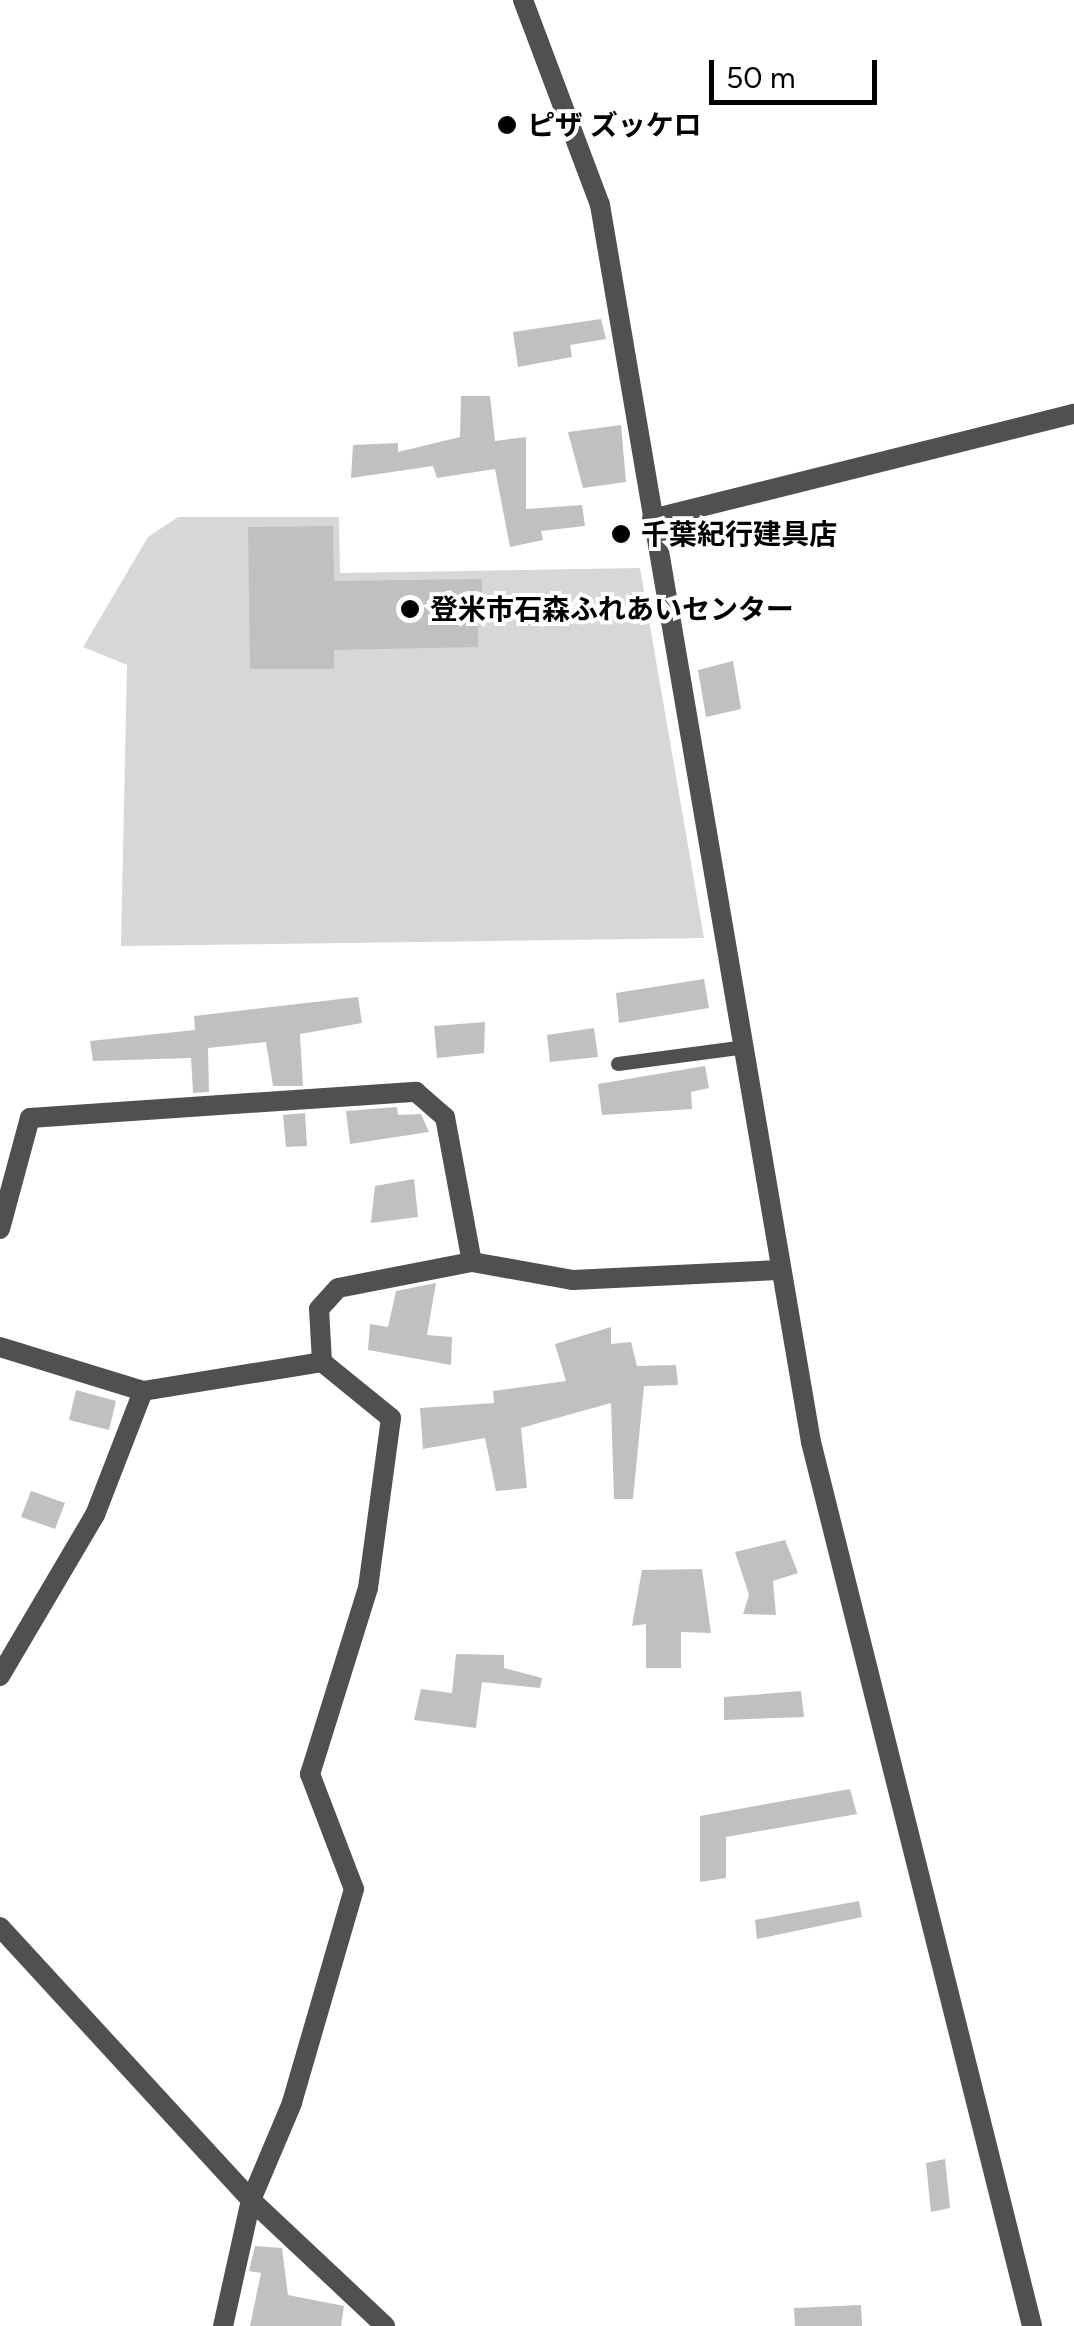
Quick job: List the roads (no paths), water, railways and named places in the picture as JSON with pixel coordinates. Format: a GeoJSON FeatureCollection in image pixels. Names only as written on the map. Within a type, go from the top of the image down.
{"type":"FeatureCollection","features":[{"type":"Feature","properties":{"kind":"street"},"geometry":{"type":"LineString","coordinates":[[523,0],[600,205],[746,1048],[780,1270],[870,1705],[1032,2326]]}},
{"type":"Feature","properties":{"kind":"street"},"geometry":{"type":"LineString","coordinates":[[652,519],[1074,414]]}},
{"type":"Feature","properties":{"kind":"street"},"geometry":{"type":"LineString","coordinates":[[0,1230],[30,1118],[416,1092],[445,1117],[472,1262]]}},
{"type":"Feature","properties":{"kind":"street"},"geometry":{"type":"LineString","coordinates":[[322,1362],[320,1309],[338,1288],[472,1262],[573,1280],[780,1270]]}},
{"type":"Feature","properties":{"kind":"street"},"geometry":{"type":"LineString","coordinates":[[0,1348],[143,1391],[322,1362],[391,1418],[368,1588],[310,1774],[354,1889],[323,2011],[251,2200],[223,2326]]}},
{"type":"Feature","properties":{"kind":"street"},"geometry":{"type":"LineString","coordinates":[[0,1676],[95,1515],[143,1391]]}},
{"type":"Feature","properties":{"kind":"street"},"geometry":{"type":"LineString","coordinates":[[0,1926],[251,2200],[379,2323]]}},
{"type":"Feature","properties":{"kind":"lane"},"geometry":{"type":"LineString","coordinates":[[618,1064],[746,1048]]}},
{"type":"Feature","properties":{"kind":"place","name":"ピザ ズッケロ"},"geometry":{"type":"Point","coordinates":[507,125]}},
{"type":"Feature","properties":{"kind":"place","name":"千葉紀行建具店"},"geometry":{"type":"Point","coordinates":[621,534]}},
{"type":"Feature","properties":{"kind":"place","name":"登米市石森ふれあいセンター"},"geometry":{"type":"Point","coordinates":[410,609]}}]}
